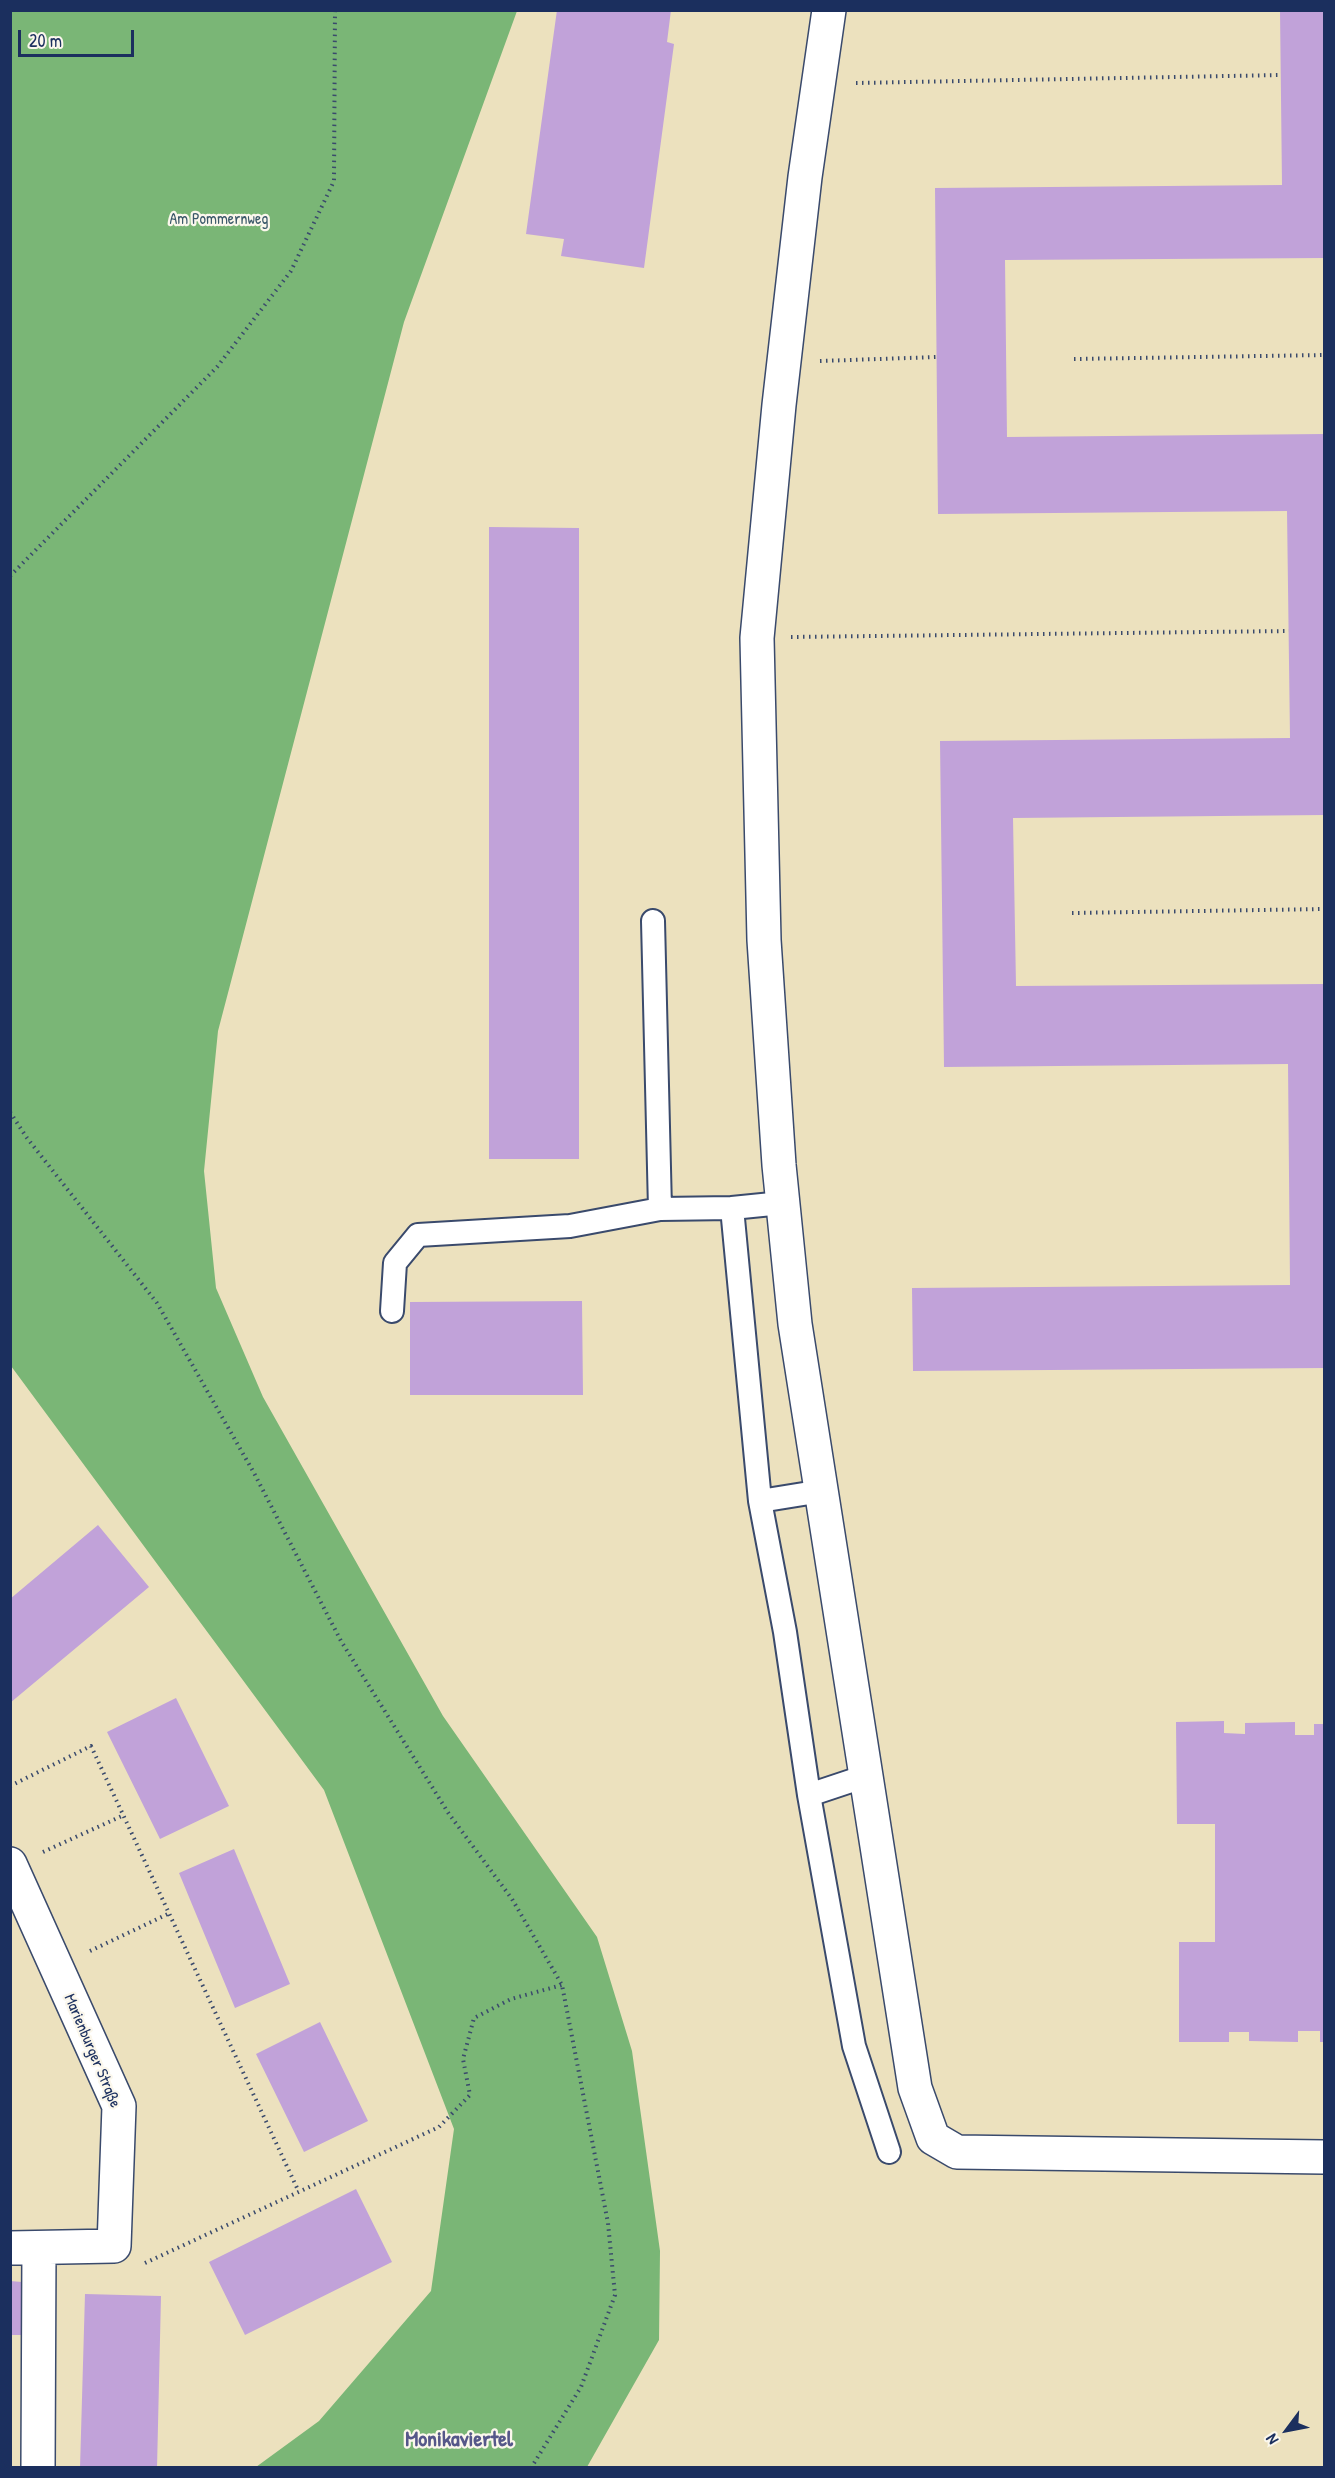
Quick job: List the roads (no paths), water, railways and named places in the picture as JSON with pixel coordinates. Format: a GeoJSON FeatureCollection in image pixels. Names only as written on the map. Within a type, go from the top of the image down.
{"type":"FeatureCollection","features":[{"type":"Feature","properties":{"kind":"street"},"geometry":{"type":"LineString","coordinates":[[829,10],[805,177],[757,638],[764,940],[782,1203],[795,1323],[915,2088],[933,2138],[957,2152],[1324,2157]]}},
{"type":"Feature","properties":{"kind":"street","name":"Marienburger Straße"},"geometry":{"type":"LineString","coordinates":[[11,1865],[119,2106],[114,2246],[25,2248]]}},
{"type":"Feature","properties":{"kind":"street"},"geometry":{"type":"LineString","coordinates":[[25,2248],[38,2468]]}},
{"type":"Feature","properties":{"kind":"lane"},"geometry":{"type":"LineString","coordinates":[[653,921],[660,1209]]}},
{"type":"Feature","properties":{"kind":"lane"},"geometry":{"type":"LineString","coordinates":[[392,1311],[395,1263],[418,1235],[570,1226],[660,1209],[732,1208],[782,1203]]}},
{"type":"Feature","properties":{"kind":"lane"},"geometry":{"type":"LineString","coordinates":[[732,1208],[760,1501],[785,1632],[809,1795],[854,2046],[889,2152]]}},
{"type":"Feature","properties":{"kind":"lane"},"geometry":{"type":"LineString","coordinates":[[760,1501],[822,1491]]}},
{"type":"Feature","properties":{"kind":"lane"},"geometry":{"type":"LineString","coordinates":[[809,1795],[866,1776]]}},
{"type":"Feature","properties":{"kind":"district","name":"Monikaviertel"},"geometry":{"type":"Point","coordinates":[459,2440]}},
{"type":"Feature","properties":{"kind":"park label","name":"Am Pommernweg"},"geometry":{"type":"Point","coordinates":[219,220]}}]}
